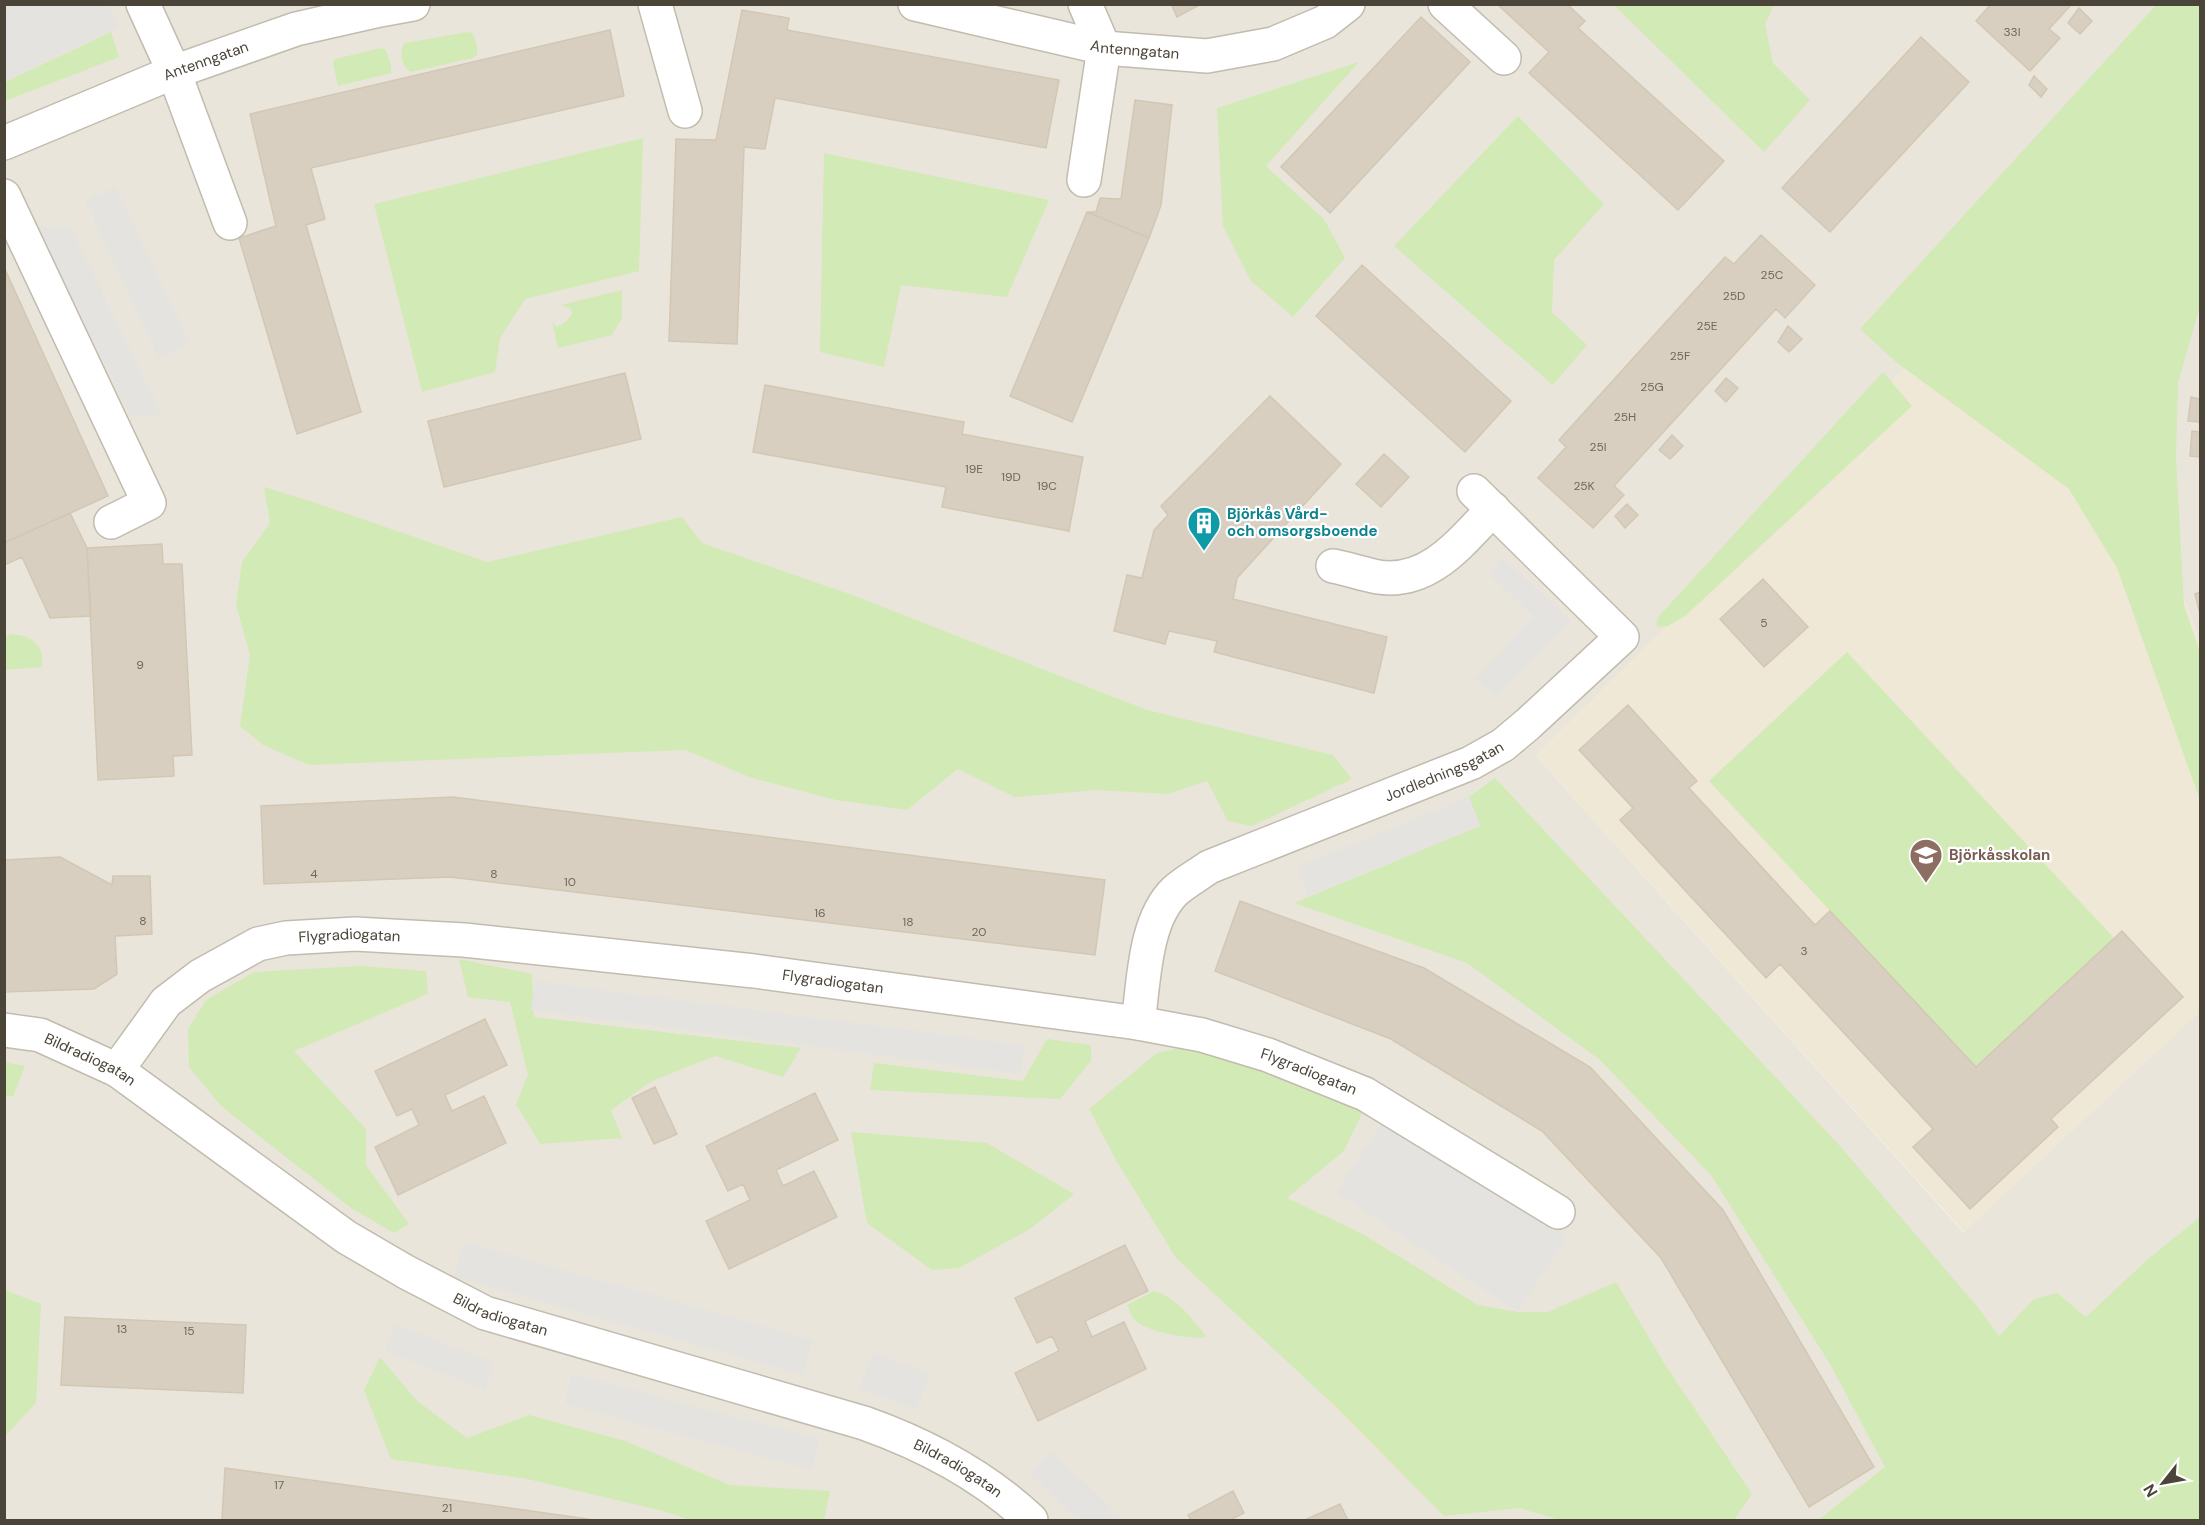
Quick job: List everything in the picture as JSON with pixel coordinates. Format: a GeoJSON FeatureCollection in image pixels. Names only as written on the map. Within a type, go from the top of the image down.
{"type":"FeatureCollection","features":[{"type":"Feature","properties":{"kind":"street"},"geometry":{"type":"LineString","coordinates":[[143,4],[174,72],[230,223]]}},
{"type":"Feature","properties":{"kind":"street","name":"Antenngatan"},"geometry":{"type":"LineString","coordinates":[[4,143],[174,72],[296,29],[379,7],[413,4]]}},
{"type":"Feature","properties":{"kind":"street"},"geometry":{"type":"LineString","coordinates":[[656,4],[685,111]]}},
{"type":"Feature","properties":{"kind":"street","name":"Antenngatan"},"geometry":{"type":"LineString","coordinates":[[915,4],[1104,48],[1208,56],[1273,44],[1330,10]]}},
{"type":"Feature","properties":{"kind":"street"},"geometry":{"type":"LineString","coordinates":[[1084,180],[1104,48],[1085,4]]}},
{"type":"Feature","properties":{"kind":"street"},"geometry":{"type":"LineString","coordinates":[[1445,4],[1504,58]]}},
{"type":"Feature","properties":{"kind":"street"},"geometry":{"type":"LineString","coordinates":[[4,196],[149,503],[111,522]]}},
{"type":"Feature","properties":{"kind":"street","name":"Jordledningsgatan"},"geometry":{"type":"LineString","coordinates":[[1138,1023],[1152,932],[1160,912],[1175,892],[1209,867],[1471,763],[1503,745],[1622,637],[1483,500],[1450,554],[1418,574],[1381,577],[1333,566]]}},
{"type":"Feature","properties":{"kind":"street","name":"Flygradiogatan"},"geometry":{"type":"LineString","coordinates":[[117,1070],[166,1002],[200,976],[258,944],[286,938],[355,934],[464,940],[754,971],[1138,1023],[1202,1035],[1268,1055],[1365,1094],[1558,1212]]}},
{"type":"Feature","properties":{"kind":"street","name":"Bildradiogatan"},"geometry":{"type":"LineString","coordinates":[[4,1030],[40,1035],[117,1070],[346,1237],[406,1272],[485,1313],[853,1420],[909,1439],[946,1458],[1010,1500],[1032,1521]]}},
{"type":"Feature","properties":{"kind":"shaded area"},"geometry":{"type":"Polygon","coordinates":[[[4,5],[108,5],[119,27],[5,81],[4,5]]]}},
{"type":"Feature","properties":{"kind":"shaded area"},"geometry":{"type":"Polygon","coordinates":[[[5,5],[2200,5],[2200,641],[2136,470],[1664,629],[1536,756],[1963,1232],[2200,1011],[2200,1236],[1881,1520],[5,1520],[5,5]]]}},
{"type":"Feature","properties":{"kind":"shaded area"},"geometry":{"type":"Polygon","coordinates":[[[116,187],[190,344],[159,359],[85,201],[116,187]]]}},
{"type":"Feature","properties":{"kind":"shaded area"},"geometry":{"type":"Polygon","coordinates":[[[70,226],[162,415],[130,416],[37,227],[70,226]]]}},
{"type":"Feature","properties":{"kind":"shaded area","name":"Björkåsskolan"},"geometry":{"type":"Polygon","coordinates":[[[1918,353],[2136,470],[2200,641],[2200,1011],[1964,1232],[1536,756],[1664,629],[1918,353]]]}},
{"type":"Feature","properties":{"kind":"shaded area"},"geometry":{"type":"Polygon","coordinates":[[[1503,557],[1570,621],[1496,698],[1475,678],[1534,617],[1488,573],[1503,557]]]}},
{"type":"Feature","properties":{"kind":"shaded area"},"geometry":{"type":"Polygon","coordinates":[[[1469,797],[1480,826],[1308,896],[1297,867],[1469,797]]]}},
{"type":"Feature","properties":{"kind":"shaded area"},"geometry":{"type":"Polygon","coordinates":[[[535,981],[1024,1045],[1021,1074],[531,1010],[535,981]]]}},
{"type":"Feature","properties":{"kind":"shaded area"},"geometry":{"type":"Polygon","coordinates":[[[1387,1116],[1568,1236],[1518,1312],[1336,1192],[1387,1116]]]}},
{"type":"Feature","properties":{"kind":"shaded area"},"geometry":{"type":"Polygon","coordinates":[[[464,1242],[813,1340],[803,1375],[454,1277],[464,1242]]]}},
{"type":"Feature","properties":{"kind":"shaded area"},"geometry":{"type":"Polygon","coordinates":[[[395,1324],[495,1363],[485,1390],[385,1351],[395,1324]]]}},
{"type":"Feature","properties":{"kind":"shaded area"},"geometry":{"type":"Polygon","coordinates":[[[873,1352],[930,1374],[917,1410],[859,1389],[873,1352]]]}},
{"type":"Feature","properties":{"kind":"shaded area"},"geometry":{"type":"Polygon","coordinates":[[[572,1374],[820,1439],[812,1470],[564,1404],[572,1374]]]}},
{"type":"Feature","properties":{"kind":"shaded area"},"geometry":{"type":"Polygon","coordinates":[[[1052,1451],[1124,1520],[1077,1520],[1030,1474],[1052,1451]]]}},
{"type":"Feature","properties":{"kind":"green space"},"geometry":{"type":"Polygon","coordinates":[[[2157,4],[2200,5],[2200,306],[2178,383],[2176,458],[2184,605],[2200,653],[2200,800],[2117,568],[2069,489],[1896,362],[1860,329],[2157,4]]]}},
{"type":"Feature","properties":{"kind":"green space"},"geometry":{"type":"Polygon","coordinates":[[[1614,5],[1774,5],[1765,24],[1773,63],[1810,100],[1764,152],[1614,5]]]}},
{"type":"Feature","properties":{"kind":"green space"},"geometry":{"type":"Polygon","coordinates":[[[111,32],[119,57],[5,101],[5,82],[111,32]]]}},
{"type":"Feature","properties":{"kind":"green space"},"geometry":{"type":"Polygon","coordinates":[[[472,33],[476,43],[477,55],[473,58],[410,72],[405,66],[401,54],[405,43],[472,33]]]}},
{"type":"Feature","properties":{"kind":"green space"},"geometry":{"type":"Polygon","coordinates":[[[381,48],[386,50],[391,73],[338,86],[333,63],[335,59],[381,48]]]}},
{"type":"Feature","properties":{"kind":"green space"},"geometry":{"type":"Polygon","coordinates":[[[1359,62],[1266,166],[1324,219],[1345,258],[1293,317],[1251,281],[1223,226],[1217,108],[1359,62]]]}},
{"type":"Feature","properties":{"kind":"green space"},"geometry":{"type":"Polygon","coordinates":[[[1518,116],[1604,204],[1554,260],[1552,312],[1587,345],[1553,385],[1394,246],[1518,116]]]}},
{"type":"Feature","properties":{"kind":"green space"},"geometry":{"type":"Polygon","coordinates":[[[643,138],[639,271],[525,299],[500,338],[495,372],[422,392],[374,204],[643,138]]]}},
{"type":"Feature","properties":{"kind":"green space"},"geometry":{"type":"Polygon","coordinates":[[[824,153],[1049,200],[1007,297],[901,285],[884,367],[820,352],[824,153]]]}},
{"type":"Feature","properties":{"kind":"green space"},"geometry":{"type":"Polygon","coordinates":[[[622,290],[622,318],[612,335],[558,348],[552,321],[556,327],[561,325],[572,313],[571,309],[561,305],[622,290]]]}},
{"type":"Feature","properties":{"kind":"green space"},"geometry":{"type":"Polygon","coordinates":[[[1883,372],[1912,406],[1685,616],[1668,626],[1658,627],[1656,622],[1660,615],[1883,372]]]}},
{"type":"Feature","properties":{"kind":"green space"},"geometry":{"type":"Polygon","coordinates":[[[264,487],[487,562],[682,517],[702,543],[855,596],[1147,710],[1333,755],[1352,779],[1252,826],[1228,821],[1207,781],[1168,794],[1096,790],[1015,797],[958,769],[907,810],[836,800],[752,778],[685,750],[309,765],[263,745],[240,726],[250,655],[236,605],[242,562],[270,523],[264,487]]]}},
{"type":"Feature","properties":{"kind":"green space"},"geometry":{"type":"Polygon","coordinates":[[[11,634],[31,639],[36,643],[41,652],[42,667],[5,670],[5,637],[11,634]]]}},
{"type":"Feature","properties":{"kind":"green space"},"geometry":{"type":"Polygon","coordinates":[[[1847,652],[2114,938],[1976,1067],[1709,781],[1847,652]]]}},
{"type":"Feature","properties":{"kind":"green space"},"geometry":{"type":"Polygon","coordinates":[[[1495,778],[1840,1146],[1980,1310],[1999,1336],[2034,1299],[2057,1293],[2086,1317],[2147,1260],[2200,1217],[2200,1520],[1818,1520],[1885,1467],[1830,1364],[1711,1175],[1600,1060],[1467,963],[1294,903],[1480,826],[1469,797],[1495,778]]]}},
{"type":"Feature","properties":{"kind":"green space"},"geometry":{"type":"Polygon","coordinates":[[[459,959],[532,974],[534,1017],[801,1048],[783,1077],[715,1056],[652,1081],[611,1110],[622,1138],[540,1144],[516,1104],[528,1075],[510,1002],[468,997],[459,959]]]}},
{"type":"Feature","properties":{"kind":"green space"},"geometry":{"type":"Polygon","coordinates":[[[360,966],[426,971],[428,994],[294,1051],[366,1129],[366,1165],[409,1224],[394,1233],[351,1208],[221,1106],[189,1067],[188,1029],[206,1000],[254,972],[360,966]]]}},
{"type":"Feature","properties":{"kind":"green space"},"geometry":{"type":"Polygon","coordinates":[[[1047,1039],[1091,1045],[1091,1061],[1060,1099],[870,1090],[874,1063],[1023,1081],[1047,1039]]]}},
{"type":"Feature","properties":{"kind":"green space"},"geometry":{"type":"Polygon","coordinates":[[[1205,1042],[1365,1107],[1344,1151],[1287,1198],[1361,1233],[1478,1305],[1518,1312],[1548,1312],[1616,1282],[1664,1363],[1752,1494],[1734,1520],[1560,1520],[1519,1508],[1444,1516],[1336,1407],[1176,1258],[1116,1160],[1089,1109],[1157,1053],[1205,1042]]]}},
{"type":"Feature","properties":{"kind":"green space"},"geometry":{"type":"Polygon","coordinates":[[[4,1062],[25,1066],[13,1096],[5,1097],[4,1062]]]}},
{"type":"Feature","properties":{"kind":"green space"},"geometry":{"type":"Polygon","coordinates":[[[851,1132],[987,1143],[1074,1194],[1030,1229],[959,1268],[932,1270],[867,1223],[851,1132]]]}},
{"type":"Feature","properties":{"kind":"green space"},"geometry":{"type":"Polygon","coordinates":[[[5,1290],[41,1304],[36,1403],[5,1436],[5,1290]]]}},
{"type":"Feature","properties":{"kind":"green space"},"geometry":{"type":"Polygon","coordinates":[[[1154,1291],[1177,1304],[1207,1337],[1171,1334],[1151,1329],[1137,1322],[1127,1305],[1154,1291]]]}},
{"type":"Feature","properties":{"kind":"green space"},"geometry":{"type":"Polygon","coordinates":[[[380,1357],[417,1401],[467,1438],[529,1415],[625,1441],[730,1485],[830,1491],[824,1520],[690,1520],[663,1511],[527,1479],[391,1459],[364,1390],[380,1357]]]}},
{"type":"Feature","properties":{"kind":"building"},"geometry":{"type":"Polygon","coordinates":[[[1171,4],[1201,4],[1177,17],[1171,4]]]}},
{"type":"Feature","properties":{"kind":"building"},"geometry":{"type":"Polygon","coordinates":[[[1497,4],[1567,4],[1585,21],[1578,28],[1724,161],[1678,210],[1529,73],[1549,52],[1497,4]]]}},
{"type":"Feature","properties":{"kind":"building"},"geometry":{"type":"Polygon","coordinates":[[[1991,4],[2072,4],[2049,29],[2060,38],[2030,71],[1976,21],[1991,4]]]}},
{"type":"Feature","properties":{"kind":"building"},"geometry":{"type":"Polygon","coordinates":[[[2079,8],[2092,21],[2080,34],[2068,23],[2079,8]]]}},
{"type":"Feature","properties":{"kind":"building"},"geometry":{"type":"Polygon","coordinates":[[[742,10],[789,18],[787,30],[1059,80],[1046,148],[775,98],[765,149],[744,147],[737,344],[669,341],[676,139],[716,140],[742,10]]]}},
{"type":"Feature","properties":{"kind":"building"},"geometry":{"type":"Polygon","coordinates":[[[1421,17],[1470,62],[1330,213],[1281,167],[1421,17]]]}},
{"type":"Feature","properties":{"kind":"building"},"geometry":{"type":"Polygon","coordinates":[[[610,30],[624,96],[311,168],[325,219],[306,225],[361,412],[297,434],[239,238],[276,226],[250,114],[610,30]]]}},
{"type":"Feature","properties":{"kind":"building"},"geometry":{"type":"Polygon","coordinates":[[[1921,37],[1969,82],[1830,232],[1782,188],[1921,37]]]}},
{"type":"Feature","properties":{"kind":"building"},"geometry":{"type":"Polygon","coordinates":[[[2034,76],[2047,89],[2041,97],[2029,85],[2034,76]]]}},
{"type":"Feature","properties":{"kind":"building"},"geometry":{"type":"Polygon","coordinates":[[[1135,100],[1172,105],[1161,205],[1149,238],[1087,212],[1096,212],[1100,198],[1121,199],[1135,100]]]}},
{"type":"Feature","properties":{"kind":"building"},"geometry":{"type":"Polygon","coordinates":[[[1087,212],[1149,238],[1072,422],[1010,396],[1087,212]]]}},
{"type":"Feature","properties":{"kind":"building"},"geometry":{"type":"Polygon","coordinates":[[[1761,235],[1815,285],[1785,318],[1776,309],[1614,486],[1624,495],[1593,528],[1538,478],[1566,447],[1559,440],[1725,257],[1734,264],[1761,235]]]}},
{"type":"Feature","properties":{"kind":"building"},"geometry":{"type":"Polygon","coordinates":[[[1362,265],[1511,401],[1465,452],[1316,316],[1362,265]]]}},
{"type":"Feature","properties":{"kind":"building"},"geometry":{"type":"Polygon","coordinates":[[[4,267],[108,496],[4,543],[4,267]]]}},
{"type":"Feature","properties":{"kind":"building"},"geometry":{"type":"Polygon","coordinates":[[[1788,326],[1802,339],[1789,352],[1778,342],[1788,326]]]}},
{"type":"Feature","properties":{"kind":"building"},"geometry":{"type":"Polygon","coordinates":[[[625,373],[641,439],[444,487],[428,421],[625,373]]]}},
{"type":"Feature","properties":{"kind":"building"},"geometry":{"type":"Polygon","coordinates":[[[1726,378],[1738,388],[1726,402],[1715,391],[1726,378]]]}},
{"type":"Feature","properties":{"kind":"building"},"geometry":{"type":"Polygon","coordinates":[[[765,385],[964,422],[962,434],[1083,457],[1069,531],[942,507],[946,487],[753,452],[765,385]]]}},
{"type":"Feature","properties":{"kind":"building","name":"Björkås Vård- och omsorgsboende"},"geometry":{"type":"Polygon","coordinates":[[[1270,396],[1341,464],[1237,578],[1233,599],[1387,637],[1374,693],[1214,652],[1217,641],[1169,631],[1165,644],[1114,631],[1127,575],[1142,578],[1154,530],[1168,515],[1161,506],[1270,396]]]}},
{"type":"Feature","properties":{"kind":"building"},"geometry":{"type":"Polygon","coordinates":[[[2191,397],[2200,399],[2200,422],[2188,421],[2191,397]]]}},
{"type":"Feature","properties":{"kind":"building"},"geometry":{"type":"Polygon","coordinates":[[[2192,431],[2200,432],[2200,457],[2190,456],[2192,431]]]}},
{"type":"Feature","properties":{"kind":"building"},"geometry":{"type":"Polygon","coordinates":[[[1672,435],[1683,446],[1670,459],[1659,450],[1672,435]]]}},
{"type":"Feature","properties":{"kind":"building"},"geometry":{"type":"Polygon","coordinates":[[[1384,454],[1409,477],[1381,507],[1356,484],[1384,454]]]}},
{"type":"Feature","properties":{"kind":"building"},"geometry":{"type":"Polygon","coordinates":[[[1627,504],[1638,515],[1625,528],[1615,516],[1627,504]]]}},
{"type":"Feature","properties":{"kind":"building"},"geometry":{"type":"Polygon","coordinates":[[[70,513],[87,548],[91,616],[50,618],[22,557],[4,565],[4,543],[70,513]]]}},
{"type":"Feature","properties":{"kind":"building"},"geometry":{"type":"Polygon","coordinates":[[[162,544],[163,564],[182,564],[192,755],[173,756],[174,776],[98,780],[87,548],[162,544]]]}},
{"type":"Feature","properties":{"kind":"building"},"geometry":{"type":"Polygon","coordinates":[[[1763,579],[1808,627],[1764,667],[1720,619],[1763,579]]]}},
{"type":"Feature","properties":{"kind":"building"},"geometry":{"type":"Polygon","coordinates":[[[2200,592],[2200,614],[2195,594],[2200,592]]]}},
{"type":"Feature","properties":{"kind":"building"},"geometry":{"type":"Polygon","coordinates":[[[1628,705],[1697,781],[1689,788],[1815,925],[1830,911],[1976,1067],[2122,931],[2183,997],[2051,1119],[2058,1127],[1970,1209],[1913,1147],[1933,1129],[1780,964],[1766,978],[1620,820],[1633,808],[1579,750],[1628,705]]]}},
{"type":"Feature","properties":{"kind":"building"},"geometry":{"type":"Polygon","coordinates":[[[453,797],[1105,880],[1095,955],[450,877],[264,884],[261,806],[453,797]]]}},
{"type":"Feature","properties":{"kind":"building"},"geometry":{"type":"Polygon","coordinates":[[[60,857],[112,885],[113,876],[150,876],[152,934],[115,936],[117,974],[94,989],[4,992],[4,860],[60,857]]]}},
{"type":"Feature","properties":{"kind":"building"},"geometry":{"type":"Polygon","coordinates":[[[1240,901],[1424,968],[1590,1067],[1723,1210],[1874,1467],[1809,1507],[1661,1258],[1542,1131],[1391,1039],[1215,971],[1240,901]]]}},
{"type":"Feature","properties":{"kind":"building"},"geometry":{"type":"Polygon","coordinates":[[[485,1019],[507,1065],[445,1095],[452,1111],[484,1096],[506,1143],[398,1195],[375,1147],[419,1125],[412,1109],[397,1116],[375,1071],[485,1019]]]}},
{"type":"Feature","properties":{"kind":"building"},"geometry":{"type":"Polygon","coordinates":[[[655,1087],[677,1134],[654,1144],[632,1098],[655,1087]]]}},
{"type":"Feature","properties":{"kind":"building"},"geometry":{"type":"Polygon","coordinates":[[[815,1093],[838,1140],[776,1170],[783,1186],[814,1171],[837,1217],[729,1269],[706,1221],[750,1200],[743,1184],[728,1191],[706,1146],[815,1093]]]}},
{"type":"Feature","properties":{"kind":"building"},"geometry":{"type":"Polygon","coordinates":[[[1125,1245],[1148,1291],[1085,1321],[1092,1337],[1124,1322],[1146,1369],[1038,1421],[1015,1373],[1059,1351],[1052,1336],[1037,1343],[1015,1298],[1125,1245]]]}},
{"type":"Feature","properties":{"kind":"building"},"geometry":{"type":"Polygon","coordinates":[[[65,1317],[246,1325],[243,1393],[61,1385],[65,1317]]]}},
{"type":"Feature","properties":{"kind":"building"},"geometry":{"type":"Polygon","coordinates":[[[225,1468],[588,1519],[592,1520],[222,1520],[225,1468]]]}},
{"type":"Feature","properties":{"kind":"building"},"geometry":{"type":"Polygon","coordinates":[[[1233,1491],[1244,1513],[1230,1520],[1191,1520],[1188,1515],[1233,1491]]]}},
{"type":"Feature","properties":{"kind":"building"},"geometry":{"type":"Polygon","coordinates":[[[1340,1504],[1348,1520],[1305,1520],[1340,1504]]]}},
{"type":"Feature","properties":{"kind":"place","name":"Björkås Vård- och omsorgsboende"},"geometry":{"type":"Point","coordinates":[1204,552]}},
{"type":"Feature","properties":{"kind":"place","name":"Björkåsskolan"},"geometry":{"type":"Point","coordinates":[1926,884]}}]}
